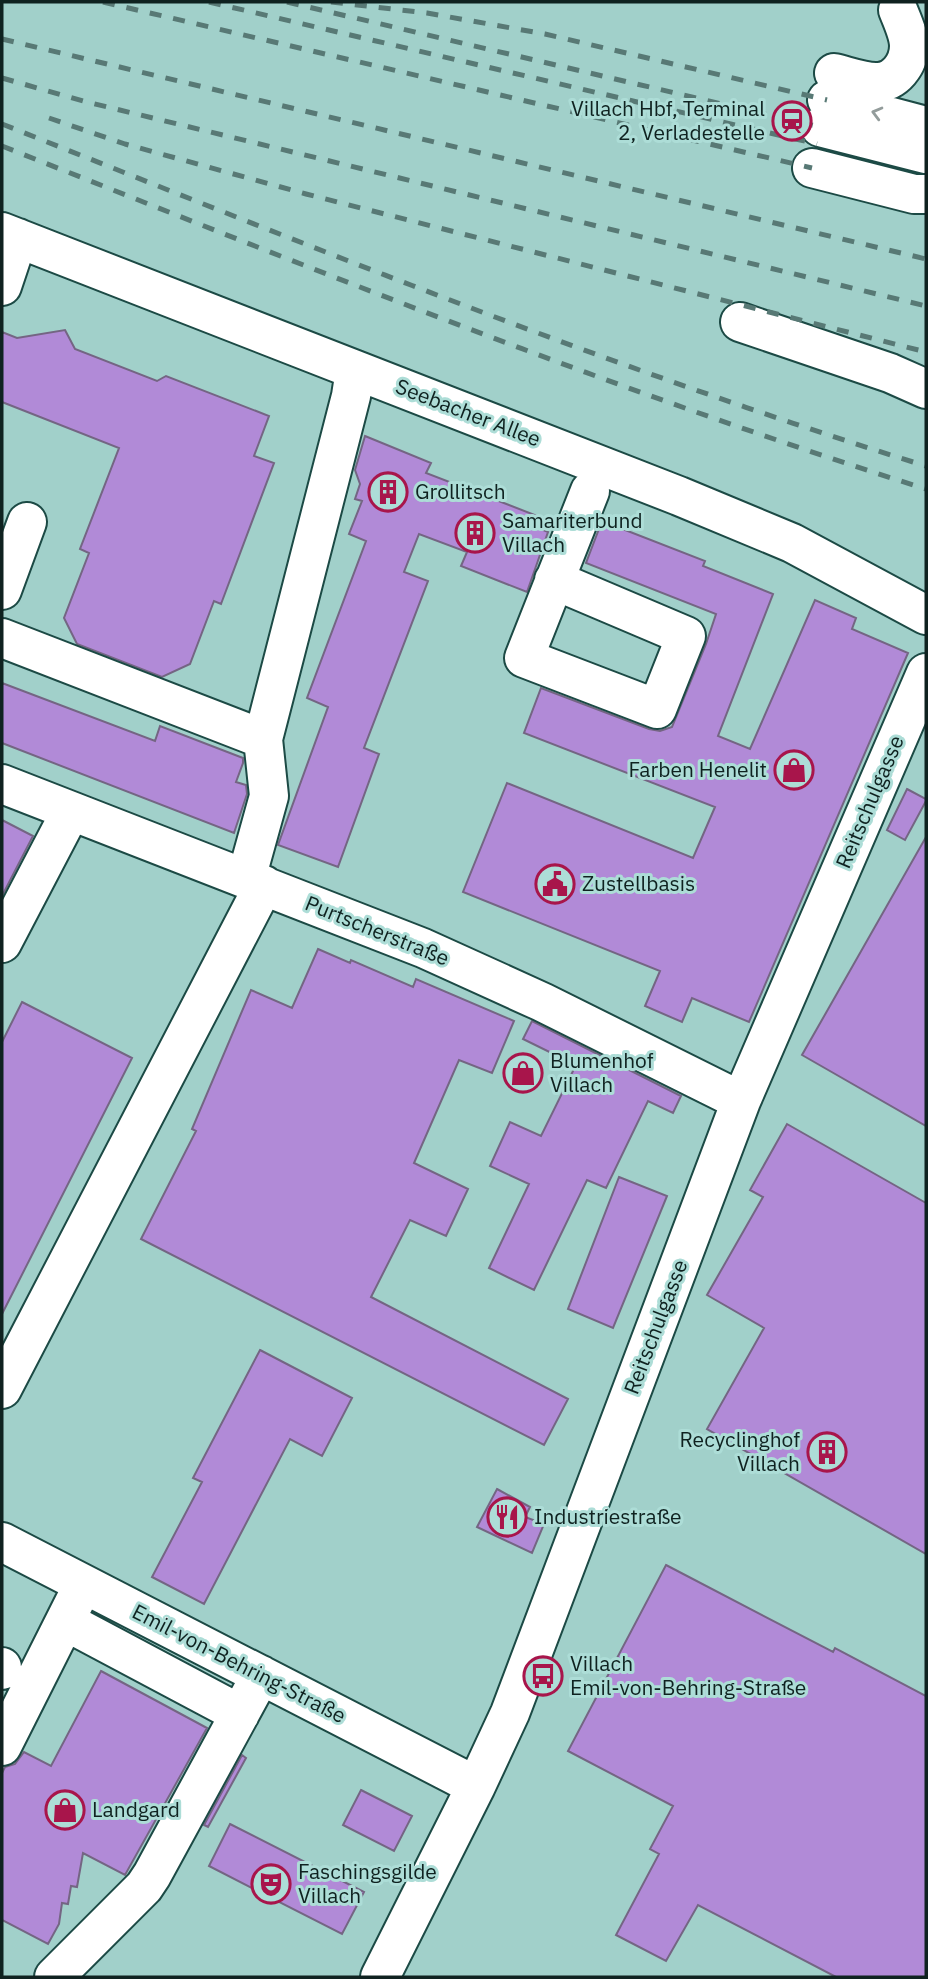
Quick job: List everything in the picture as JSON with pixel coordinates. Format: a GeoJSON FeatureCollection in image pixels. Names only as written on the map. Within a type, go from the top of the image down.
{"type":"FeatureCollection","features":[{"type":"Feature","properties":{"kind":"street"},"geometry":{"type":"LineString","coordinates":[[822,122],[877,83],[891,80],[901,70],[907,59],[909,45],[908,18]]}},
{"type":"Feature","properties":{"kind":"street"},"geometry":{"type":"LineString","coordinates":[[822,122],[926,126]]}},
{"type":"Feature","properties":{"kind":"street"},"geometry":{"type":"LineString","coordinates":[[822,122],[926,154]]}},
{"type":"Feature","properties":{"kind":"street"},"geometry":{"type":"LineString","coordinates":[[822,122],[926,170]]}},
{"type":"Feature","properties":{"kind":"street"},"geometry":{"type":"LineString","coordinates":[[822,122],[914,194],[926,194]]}},
{"type":"Feature","properties":{"kind":"street"},"geometry":{"type":"LineString","coordinates":[[2,286],[10,235]]}},
{"type":"Feature","properties":{"kind":"street","name":"Seebacher Allee"},"geometry":{"type":"LineString","coordinates":[[10,235],[566,450],[792,543],[926,615]]}},
{"type":"Feature","properties":{"kind":"street"},"geometry":{"type":"LineString","coordinates":[[740,322],[890,373],[926,389]]}},
{"type":"Feature","properties":{"kind":"street"},"geometry":{"type":"LineString","coordinates":[[2,1389],[255,882],[269,796],[263,739],[351,396],[355,370]]}},
{"type":"Feature","properties":{"kind":"street"},"geometry":{"type":"LineString","coordinates":[[554,580],[590,491]]}},
{"type":"Feature","properties":{"kind":"street"},"geometry":{"type":"LineString","coordinates":[[2,590],[27,523]]}},
{"type":"Feature","properties":{"kind":"street"},"geometry":{"type":"LineString","coordinates":[[2,638],[263,739]]}},
{"type":"Feature","properties":{"kind":"street","name":"Reitschulgasse"},"geometry":{"type":"LineString","coordinates":[[380,1977],[477,1786],[526,1672],[741,1101],[926,673]]}},
{"type":"Feature","properties":{"kind":"street","name":"Purtscherstraße"},"geometry":{"type":"LineString","coordinates":[[2,784],[423,948],[541,1002],[741,1101]]}},
{"type":"Feature","properties":{"kind":"street"},"geometry":{"type":"LineString","coordinates":[[2,943],[71,811]]}},
{"type":"Feature","properties":{"kind":"street","name":"Emil-von-Behring-Straße"},"geometry":{"type":"LineString","coordinates":[[6,1554],[83,1584],[477,1786]]}},
{"type":"Feature","properties":{"kind":"street"},"geometry":{"type":"LineString","coordinates":[[2,1746],[83,1584]]}},
{"type":"Feature","properties":{"kind":"street"},"geometry":{"type":"LineString","coordinates":[[65,1621],[240,1714]]}},
{"type":"Feature","properties":{"kind":"street"},"geometry":{"type":"LineString","coordinates":[[54,1977],[144,1887],[261,1675]]}},
{"type":"Feature","properties":{"kind":"building"},"geometry":{"type":"Polygon","coordinates":[[[65,330],[75,349],[157,381],[166,376],[269,416],[254,456],[274,463],[221,604],[214,601],[190,664],[162,677],[77,644],[64,618],[89,553],[80,549],[119,448],[2,402],[2,332],[17,338],[65,330]]]}},
{"type":"Feature","properties":{"kind":"building"},"geometry":{"type":"Polygon","coordinates":[[[365,436],[431,463],[426,473],[540,517],[536,527],[548,532],[527,592],[461,566],[467,552],[419,534],[404,572],[428,581],[364,748],[379,754],[338,867],[278,845],[328,707],[307,698],[366,541],[349,534],[362,501],[355,499],[360,484],[355,470],[365,436]]]}},
{"type":"Feature","properties":{"kind":"building"},"geometry":{"type":"Polygon","coordinates":[[[602,521],[705,561],[703,566],[773,594],[718,736],[750,749],[815,600],[856,618],[852,629],[908,653],[749,1022],[692,998],[682,1022],[645,1006],[660,971],[463,892],[507,783],[693,858],[715,807],[524,733],[541,688],[649,729],[660,731],[672,727],[706,644],[716,614],[586,563],[602,521]]]}},
{"type":"Feature","properties":{"kind":"building"},"geometry":{"type":"Polygon","coordinates":[[[2,683],[155,741],[160,726],[243,758],[236,782],[246,785],[247,794],[234,833],[2,743],[2,683]]]}},
{"type":"Feature","properties":{"kind":"building"},"geometry":{"type":"Polygon","coordinates":[[[907,789],[926,801],[905,840],[887,830],[907,789]]]}},
{"type":"Feature","properties":{"kind":"building"},"geometry":{"type":"Polygon","coordinates":[[[2,820],[33,836],[2,896],[2,820]]]}},
{"type":"Feature","properties":{"kind":"building"},"geometry":{"type":"Polygon","coordinates":[[[926,837],[926,1126],[802,1055],[926,837]]]}},
{"type":"Feature","properties":{"kind":"building"},"geometry":{"type":"Polygon","coordinates":[[[318,949],[413,987],[416,979],[514,1021],[492,1073],[459,1060],[414,1163],[468,1189],[446,1236],[410,1220],[371,1297],[568,1399],[544,1445],[141,1239],[196,1131],[192,1129],[251,990],[292,1008],[318,949]]]}},
{"type":"Feature","properties":{"kind":"building"},"geometry":{"type":"Polygon","coordinates":[[[22,1002],[132,1058],[2,1314],[2,1042],[22,1002]]]}},
{"type":"Feature","properties":{"kind":"building"},"geometry":{"type":"Polygon","coordinates":[[[532,1021],[681,1096],[673,1113],[648,1101],[606,1188],[587,1180],[534,1290],[489,1268],[529,1184],[490,1166],[510,1122],[541,1136],[576,1065],[523,1039],[532,1021]]]}},
{"type":"Feature","properties":{"kind":"building"},"geometry":{"type":"Polygon","coordinates":[[[787,1124],[926,1203],[926,1554],[707,1429],[764,1328],[707,1295],[763,1197],[750,1190],[787,1124]]]}},
{"type":"Feature","properties":{"kind":"building"},"geometry":{"type":"Polygon","coordinates":[[[619,1177],[667,1196],[613,1328],[568,1309],[619,1177]]]}},
{"type":"Feature","properties":{"kind":"building"},"geometry":{"type":"Polygon","coordinates":[[[260,1350],[352,1398],[322,1456],[290,1439],[204,1604],[152,1577],[202,1482],[193,1478],[260,1350]]]}},
{"type":"Feature","properties":{"kind":"building"},"geometry":{"type":"Polygon","coordinates":[[[497,1489],[530,1507],[525,1517],[544,1524],[532,1553],[477,1527],[497,1489]]]}},
{"type":"Feature","properties":{"kind":"building"},"geometry":{"type":"Polygon","coordinates":[[[666,1565],[833,1652],[835,1648],[926,1696],[926,1977],[836,1977],[698,1905],[666,1961],[616,1935],[659,1854],[650,1849],[673,1806],[568,1751],[666,1565]]]}},
{"type":"Feature","properties":{"kind":"building"},"geometry":{"type":"Polygon","coordinates":[[[101,1671],[207,1728],[125,1875],[83,1853],[77,1887],[71,1886],[68,1904],[62,1903],[59,1924],[48,1944],[2,1920],[2,1773],[5,1767],[15,1764],[24,1752],[51,1766],[101,1671]]]}},
{"type":"Feature","properties":{"kind":"building"},"geometry":{"type":"Polygon","coordinates":[[[242,1755],[246,1758],[208,1827],[204,1825],[242,1755]]]}},
{"type":"Feature","properties":{"kind":"building"},"geometry":{"type":"Polygon","coordinates":[[[361,1790],[412,1816],[394,1851],[343,1825],[361,1790]]]}},
{"type":"Feature","properties":{"kind":"building"},"geometry":{"type":"Polygon","coordinates":[[[230,1824],[364,1892],[342,1934],[209,1866],[230,1824]]]}},
{"type":"Feature","properties":{"kind":"railway"},"geometry":{"type":"LineString","coordinates":[[103,2],[812,168]]}},
{"type":"Feature","properties":{"kind":"railway"},"geometry":{"type":"LineString","coordinates":[[209,2],[817,144]]}},
{"type":"Feature","properties":{"kind":"railway"},"geometry":{"type":"LineString","coordinates":[[287,2],[820,127]]}},
{"type":"Feature","properties":{"kind":"railway"},"geometry":{"type":"LineString","coordinates":[[331,2],[427,13],[545,34],[827,100]]}},
{"type":"Feature","properties":{"kind":"railway"},"geometry":{"type":"LineString","coordinates":[[2,39],[926,259]]}},
{"type":"Feature","properties":{"kind":"railway"},"geometry":{"type":"LineString","coordinates":[[2,78],[87,102],[926,306]]}},
{"type":"Feature","properties":{"kind":"railway"},"geometry":{"type":"LineString","coordinates":[[49,118],[125,144],[306,194],[926,352]]}},
{"type":"Feature","properties":{"kind":"railway"},"geometry":{"type":"LineString","coordinates":[[2,124],[346,260],[576,347],[692,389],[926,466]]}},
{"type":"Feature","properties":{"kind":"railway"},"geometry":{"type":"LineString","coordinates":[[2,146],[346,282],[576,369],[692,411],[926,489]]}},
{"type":"Feature","properties":{"kind":"place","name":"Villach Hbf, Terminal 2, Verladestelle"},"geometry":{"type":"Point","coordinates":[792,121]}},
{"type":"Feature","properties":{"kind":"place","name":"Grollitsch"},"geometry":{"type":"Point","coordinates":[388,492]}},
{"type":"Feature","properties":{"kind":"place","name":"Samariterbund Villach"},"geometry":{"type":"Point","coordinates":[475,533]}},
{"type":"Feature","properties":{"kind":"place","name":"Farben Henelit"},"geometry":{"type":"Point","coordinates":[794,770]}},
{"type":"Feature","properties":{"kind":"place","name":"Zustellbasis"},"geometry":{"type":"Point","coordinates":[555,884]}},
{"type":"Feature","properties":{"kind":"place","name":"Blumenhof Villach"},"geometry":{"type":"Point","coordinates":[523,1073]}},
{"type":"Feature","properties":{"kind":"place","name":"Recyclinghof Villach"},"geometry":{"type":"Point","coordinates":[827,1452]}},
{"type":"Feature","properties":{"kind":"place","name":"Industriestraße"},"geometry":{"type":"Point","coordinates":[507,1517]}},
{"type":"Feature","properties":{"kind":"place","name":"Villach Emil-von-Behring-Straße"},"geometry":{"type":"Point","coordinates":[543,1676]}},
{"type":"Feature","properties":{"kind":"place","name":"Landgard"},"geometry":{"type":"Point","coordinates":[65,1810]}},
{"type":"Feature","properties":{"kind":"place","name":"Faschingsgilde Villach"},"geometry":{"type":"Point","coordinates":[271,1884]}}]}
